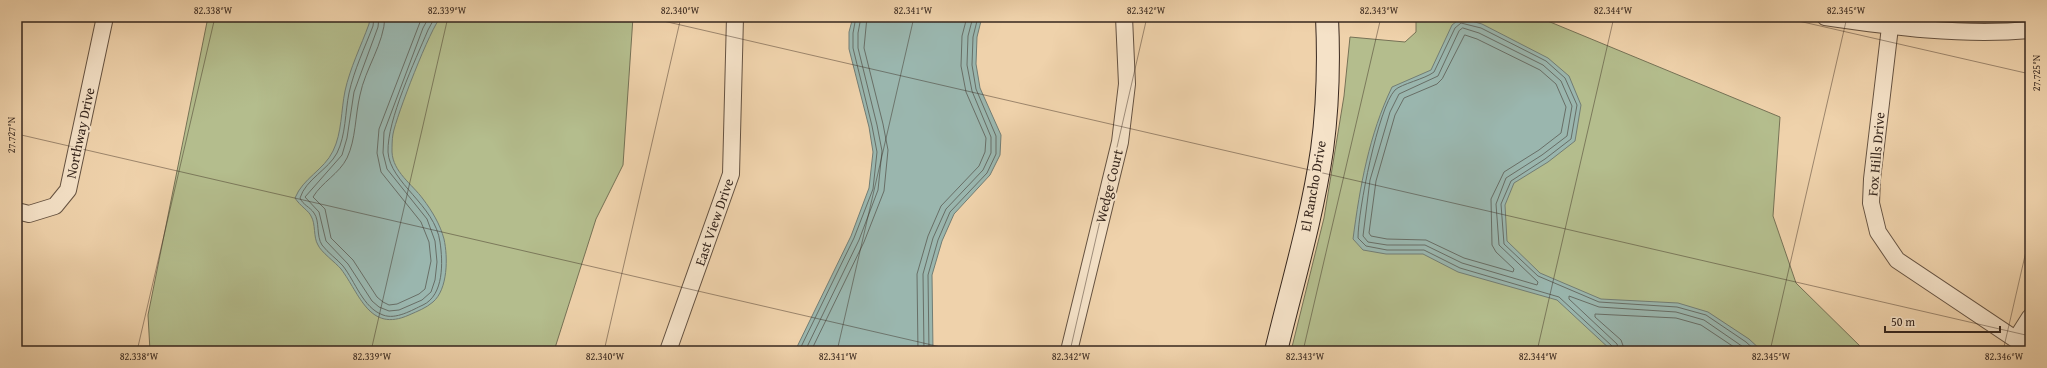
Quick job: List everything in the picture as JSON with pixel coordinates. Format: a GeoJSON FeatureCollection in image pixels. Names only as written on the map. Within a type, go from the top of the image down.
{"type":"FeatureCollection","features":[{"type":"Feature","properties":{"kind":"street","name":"Northway Drive"},"geometry":{"type":"LineString","coordinates":[[17,211],[29,214],[55,206],[68,190],[105,17]]}},
{"type":"Feature","properties":{"kind":"street","name":"East View Drive"},"geometry":{"type":"LineString","coordinates":[[668,351],[731,174],[735,17]]}},
{"type":"Feature","properties":{"kind":"street","name":"Wedge Court"},"geometry":{"type":"LineString","coordinates":[[1069,351],[1120,142],[1127,84],[1124,17]]}},
{"type":"Feature","properties":{"kind":"street","name":"El Rancho Drive"},"geometry":{"type":"LineString","coordinates":[[1276,351],[1305,233],[1322,150],[1329,58],[1327,17]]}},
{"type":"Feature","properties":{"kind":"street"},"geometry":{"type":"LineString","coordinates":[[1825,17],[1890,27],[1993,33],[2030,30]]}},
{"type":"Feature","properties":{"kind":"street","name":"Fox Hills Drive"},"geometry":{"type":"LineString","coordinates":[[1890,27],[1872,179],[1871,203],[1878,232],[1897,260],[2030,348]]}},
{"type":"Feature","properties":{"kind":"street"},"geometry":{"type":"LineString","coordinates":[[2016,339],[2030,317]]}},
{"type":"Feature","properties":{"kind":"green space"},"geometry":{"type":"Polygon","coordinates":[[[208,17],[633,17],[623,165],[596,219],[554,351],[150,351],[148,315],[208,17]]]}},
{"type":"Feature","properties":{"kind":"green space"},"geometry":{"type":"Polygon","coordinates":[[[1416,17],[1538,17],[1780,117],[1773,216],[1796,283],[1865,351],[1291,351],[1324,218],[1344,96],[1350,37],[1405,42],[1416,32],[1416,17]]]}},
{"type":"Feature","properties":{"kind":"water"},"geometry":{"type":"Polygon","coordinates":[[[370,17],[441,17],[422,53],[400,110],[393,134],[392,152],[393,159],[399,172],[419,193],[440,228],[445,246],[446,272],[442,289],[433,302],[419,311],[395,319],[384,319],[375,315],[367,308],[341,269],[325,254],[316,242],[313,219],[295,198],[303,185],[329,158],[336,144],[340,129],[347,82],[369,24],[370,17]]]}},
{"type":"Feature","properties":{"kind":"water"},"geometry":{"type":"Polygon","coordinates":[[[853,17],[982,17],[977,37],[976,64],[980,88],[1001,135],[1000,155],[990,175],[954,214],[942,241],[932,275],[933,351],[795,351],[851,236],[869,188],[873,152],[869,127],[849,49],[849,32],[853,17]]]}},
{"type":"Feature","properties":{"kind":"water"},"geometry":{"type":"Polygon","coordinates":[[[1461,18],[1482,24],[1548,58],[1569,76],[1581,105],[1575,141],[1548,162],[1514,183],[1505,205],[1507,241],[1540,273],[1601,299],[1678,303],[1708,312],[1749,339],[1762,351],[1612,351],[1557,300],[1458,272],[1423,254],[1386,254],[1363,250],[1353,239],[1366,161],[1377,124],[1392,87],[1431,70],[1452,25],[1461,18]]]}}]}
